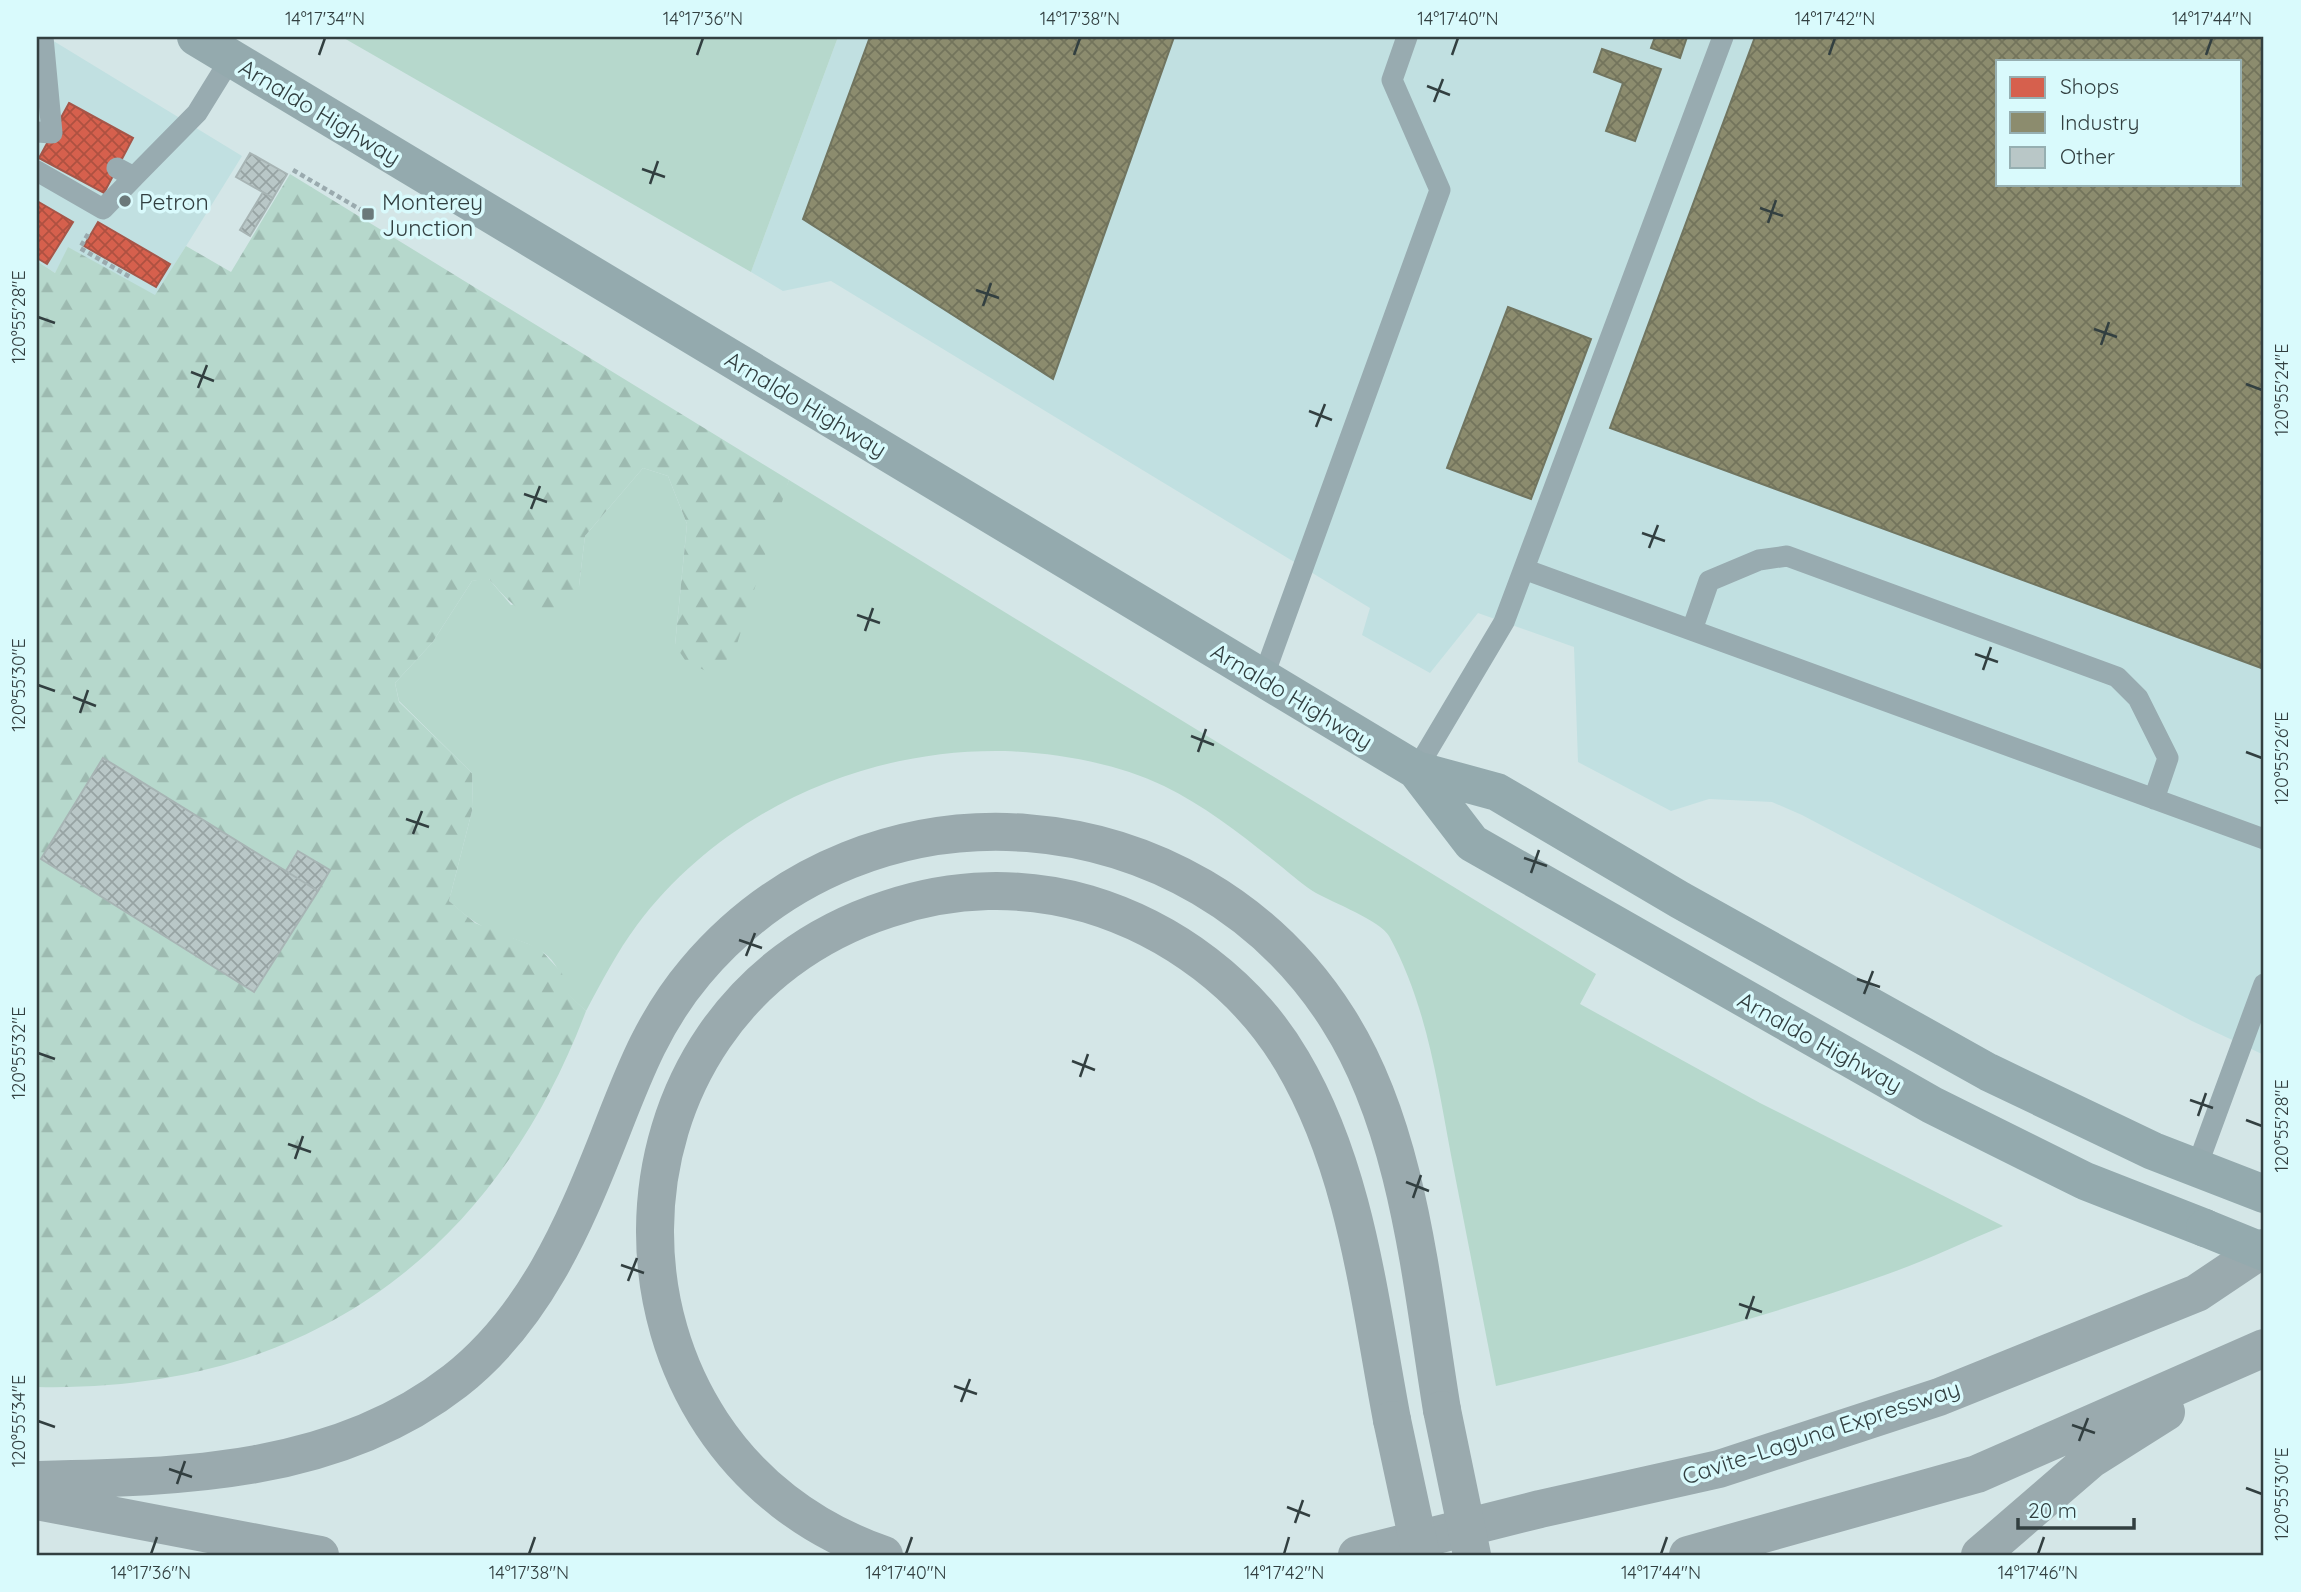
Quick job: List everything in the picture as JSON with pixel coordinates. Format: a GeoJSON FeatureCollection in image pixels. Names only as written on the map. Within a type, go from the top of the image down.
{"type":"FeatureCollection","features":[{"type":"Feature","properties":{"kind":"highway"},"geometry":{"type":"LineString","coordinates":[[37,1480],[151,1477],[263,1463],[315,1451],[363,1434],[415,1408],[455,1381],[492,1348],[529,1303],[580,1208],[628,1083],[647,1043],[683,987],[727,939],[759,911],[832,867],[913,840],[956,833],[1001,830],[1045,833],[1089,841],[1174,870],[1215,894],[1253,922],[1285,951],[1340,1021],[1360,1059],[1393,1151],[1407,1206],[1442,1410],[1472,1555]]}},
{"type":"Feature","properties":{"kind":"highway"},"geometry":{"type":"LineString","coordinates":[[884,1555],[852,1543],[803,1516],[751,1473],[726,1445],[687,1382],[673,1348],[656,1276],[656,1195],[664,1152],[677,1108],[696,1067],[717,1034],[742,1003],[802,951],[849,924],[912,901],[991,890],[1070,898],[1108,910],[1182,947],[1215,972],[1271,1029],[1294,1064],[1315,1107],[1349,1198],[1421,1555]]}},
{"type":"Feature","properties":{"kind":"highway","name":"Cavite–Laguna Expressway"},"geometry":{"type":"LineString","coordinates":[[1357,1555],[1539,1509],[1719,1469],[1939,1396],[2197,1293],[2264,1250]]}},
{"type":"Feature","properties":{"kind":"highway"},"geometry":{"type":"LineString","coordinates":[[1688,1555],[1977,1474],[2264,1348]]}},
{"type":"Feature","properties":{"kind":"highway"},"geometry":{"type":"LineString","coordinates":[[1980,1555],[2090,1460],[2264,1348]]}},
{"type":"Feature","properties":{"kind":"highway"},"geometry":{"type":"LineString","coordinates":[[37,1500],[320,1555]]}},
{"type":"Feature","properties":{"kind":"main road","name":"Arnaldo Highway"},"geometry":{"type":"LineString","coordinates":[[195,37],[1416,770],[1497,792],[1680,900],[1988,1072],[2097,1126],[2196,1169],[2264,1194]]}},
{"type":"Feature","properties":{"kind":"main road","name":"Arnaldo Highway"},"geometry":{"type":"LineString","coordinates":[[1416,770],[1472,843],[1932,1105],[2085,1181],[2264,1250]]}},
{"type":"Feature","properties":{"kind":"lane"},"geometry":{"type":"LineString","coordinates":[[43,37],[44,133]]}},
{"type":"Feature","properties":{"kind":"lane"},"geometry":{"type":"LineString","coordinates":[[1262,678],[1440,190],[1392,80],[1407,37]]}},
{"type":"Feature","properties":{"kind":"lane"},"geometry":{"type":"LineString","coordinates":[[1416,770],[1504,622],[1723,37]]}},
{"type":"Feature","properties":{"kind":"lane"},"geometry":{"type":"LineString","coordinates":[[37,171],[103,209],[125,172],[197,113],[232,58]]}},
{"type":"Feature","properties":{"kind":"lane"},"geometry":{"type":"LineString","coordinates":[[1692,630],[1709,581],[1759,560],[1787,556],[2117,677],[2138,698],[2168,758],[2154,799]]}},
{"type":"Feature","properties":{"kind":"lane"},"geometry":{"type":"LineString","coordinates":[[1524,569],[2264,839]]}},
{"type":"Feature","properties":{"kind":"lane"},"geometry":{"type":"LineString","coordinates":[[2196,1169],[2264,984]]}},
{"type":"Feature","properties":{"kind":"path"},"geometry":{"type":"LineString","coordinates":[[293,170],[368,215]]}},
{"type":"Feature","properties":{"kind":"path"},"geometry":{"type":"LineString","coordinates":[[103,209],[80,248],[130,276]]}},
{"type":"Feature","properties":{"kind":"shaded area","name":"Petron"},"geometry":{"type":"Polygon","coordinates":[[[37,37],[47,37],[242,156],[155,296],[69,248],[55,273],[37,261],[37,37]]]}},
{"type":"Feature","properties":{"kind":"shaded area"},"geometry":{"type":"Polygon","coordinates":[[[838,37],[2264,37],[2264,1055],[2192,1021],[1802,815],[1772,802],[1709,799],[1671,811],[1578,762],[1574,647],[1478,613],[1430,673],[1362,635],[1370,608],[831,281],[783,291],[751,272],[838,37]]]}},
{"type":"Feature","properties":{"kind":"green space"},"geometry":{"type":"Polygon","coordinates":[[[342,37],[838,37],[751,272],[342,37]]]}},
{"type":"Feature","properties":{"kind":"green space"},"geometry":{"type":"Polygon","coordinates":[[[290,174],[789,480],[736,647],[715,676],[685,660],[675,645],[687,524],[668,476],[643,468],[585,536],[579,586],[560,617],[537,617],[528,614],[511,603],[489,579],[472,581],[432,643],[395,683],[399,702],[472,773],[473,807],[449,901],[475,923],[539,948],[562,973],[565,991],[586,1011],[546,1098],[498,1175],[441,1240],[376,1294],[303,1336],[222,1366],[133,1383],[37,1387],[37,261],[55,273],[68,247],[155,295],[186,246],[231,272],[290,174]]]}},
{"type":"Feature","properties":{"kind":"green space"},"geometry":{"type":"Polygon","coordinates":[[[643,468],[668,476],[687,524],[675,645],[779,505],[789,480],[1596,974],[1580,1004],[1760,1103],[2003,1226],[1900,1270],[1789,1307],[1643,1349],[1496,1386],[1429,1042],[1412,988],[1389,936],[1367,918],[1312,890],[1225,823],[1180,794],[1126,771],[1066,757],[1005,751],[952,753],[900,761],[849,775],[800,794],[754,819],[711,849],[672,885],[630,935],[586,1011],[564,991],[560,974],[542,952],[475,922],[449,901],[473,807],[472,773],[399,701],[395,683],[432,643],[472,581],[488,578],[511,605],[579,586],[585,536],[643,468]]]}},
{"type":"Feature","properties":{"kind":"building: Shops"},"geometry":{"type":"Polygon","coordinates":[[[69,103],[133,138],[104,193],[39,158],[69,103]]]}},
{"type":"Feature","properties":{"kind":"building: Shops"},"geometry":{"type":"Polygon","coordinates":[[[37,201],[73,222],[47,264],[37,258],[37,201]]]}},
{"type":"Feature","properties":{"kind":"building: Shops"},"geometry":{"type":"Polygon","coordinates":[[[98,222],[170,264],[156,287],[84,246],[98,222]]]}},
{"type":"Feature","properties":{"kind":"building: Industry"},"geometry":{"type":"Polygon","coordinates":[[[870,37],[1174,37],[1053,379],[803,219],[870,37]]]}},
{"type":"Feature","properties":{"kind":"building: Industry"},"geometry":{"type":"Polygon","coordinates":[[[1655,37],[1687,37],[1680,58],[1651,48],[1655,37]]]}},
{"type":"Feature","properties":{"kind":"building: Industry"},"geometry":{"type":"Polygon","coordinates":[[[1755,37],[2264,37],[2264,669],[1610,428],[1755,37]]]}},
{"type":"Feature","properties":{"kind":"building: Industry"},"geometry":{"type":"Polygon","coordinates":[[[1602,49],[1661,69],[1635,141],[1606,131],[1623,83],[1594,72],[1602,49]]]}},
{"type":"Feature","properties":{"kind":"building: Industry"},"geometry":{"type":"Polygon","coordinates":[[[1508,307],[1591,339],[1531,499],[1447,468],[1508,307]]]}},
{"type":"Feature","properties":{"kind":"building: Other"},"geometry":{"type":"Polygon","coordinates":[[[250,153],[287,174],[273,198],[236,177],[250,153]]]}},
{"type":"Feature","properties":{"kind":"building: Other"},"geometry":{"type":"Polygon","coordinates":[[[263,192],[273,198],[250,236],[240,230],[263,192]]]}},
{"type":"Feature","properties":{"kind":"building: Other"},"geometry":{"type":"Polygon","coordinates":[[[103,758],[318,891],[254,992],[41,859],[103,758]]]}},
{"type":"Feature","properties":{"kind":"building: Other"},"geometry":{"type":"Polygon","coordinates":[[[298,851],[330,870],[318,891],[286,871],[298,851]]]}},
{"type":"Feature","properties":{"kind":"place","name":"Petron"},"geometry":{"type":"Point","coordinates":[125,201]}},
{"type":"Feature","properties":{"kind":"place","name":"Monterey Junction"},"geometry":{"type":"Point","coordinates":[368,214]}}]}
